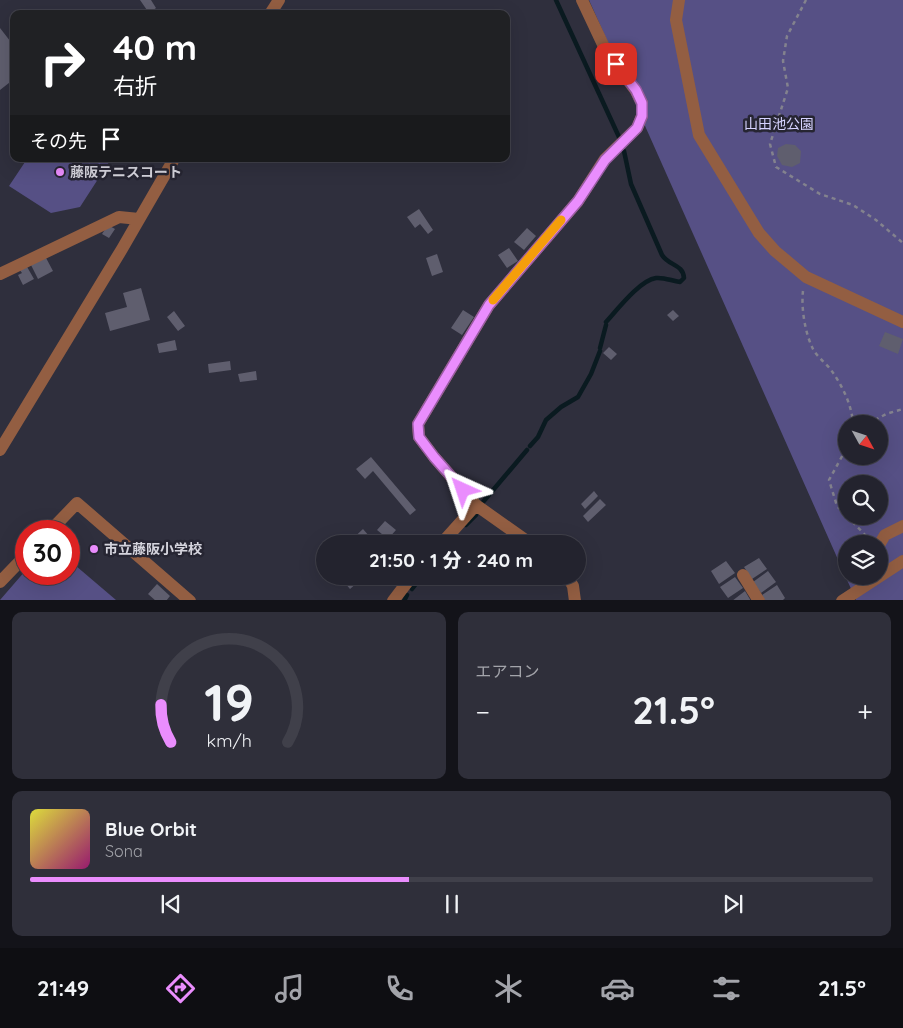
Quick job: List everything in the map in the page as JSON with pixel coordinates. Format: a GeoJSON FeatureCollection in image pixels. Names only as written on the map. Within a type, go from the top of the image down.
{"type":"FeatureCollection","features":[{"type":"Feature","properties":{"kind":"street"},"geometry":{"type":"LineString","coordinates":[[518,535],[476,505],[419,437],[418,424],[489,305],[578,201],[605,160],[637,128],[642,116],[642,103],[636,90],[606,51],[582,0]]}},
{"type":"Feature","properties":{"kind":"street"},"geometry":{"type":"LineString","coordinates":[[679,0],[676,20],[699,135],[759,232],[775,251],[806,277],[903,322]]}},
{"type":"Feature","properties":{"kind":"street"},"geometry":{"type":"LineString","coordinates":[[0,450],[172,162]]}},
{"type":"Feature","properties":{"kind":"street"},"geometry":{"type":"LineString","coordinates":[[0,274],[119,217],[139,219]]}},
{"type":"Feature","properties":{"kind":"street"},"geometry":{"type":"LineString","coordinates":[[61,520],[77,503],[190,600]]}},
{"type":"Feature","properties":{"kind":"street"},"geometry":{"type":"LineString","coordinates":[[449,535],[476,505]]}},
{"type":"Feature","properties":{"kind":"street"},"geometry":{"type":"LineString","coordinates":[[886,535],[903,526]]}},
{"type":"Feature","properties":{"kind":"street"},"geometry":{"type":"LineString","coordinates":[[888,570],[903,561]]}},
{"type":"Feature","properties":{"kind":"street"},"geometry":{"type":"LineString","coordinates":[[0,582],[15,566]]}},
{"type":"Feature","properties":{"kind":"street"},"geometry":{"type":"LineString","coordinates":[[743,575],[759,600]]}},
{"type":"Feature","properties":{"kind":"street"},"geometry":{"type":"LineString","coordinates":[[393,600],[405,585]]}},
{"type":"Feature","properties":{"kind":"street"},"geometry":{"type":"LineString","coordinates":[[572,585],[575,600]]}},
{"type":"Feature","properties":{"kind":"street"},"geometry":{"type":"LineString","coordinates":[[842,600],[863,585]]}},
{"type":"Feature","properties":{"kind":"path"},"geometry":{"type":"LineString","coordinates":[[806,0],[787,36],[783,61],[788,88],[770,144],[776,167],[820,194],[853,205],[876,220],[903,243]]}},
{"type":"Feature","properties":{"kind":"path"},"geometry":{"type":"LineString","coordinates":[[806,277],[803,294],[805,325],[813,350],[831,369],[853,415]]}},
{"type":"Feature","properties":{"kind":"path"},"geometry":{"type":"LineString","coordinates":[[884,415],[903,408]]}},
{"type":"Feature","properties":{"kind":"path"},"geometry":{"type":"LineString","coordinates":[[838,464],[829,480],[838,507]]}},
{"type":"Feature","properties":{"kind":"path"},"geometry":{"type":"LineString","coordinates":[[856,525],[865,535]]}},
{"type":"Feature","properties":{"kind":"green space","name":"山田池公園"},"geometry":{"type":"Polygon","coordinates":[[[589,0],[903,0],[903,600],[856,600],[849,585],[888,585],[888,535],[838,535],[838,560],[589,0]]]}},
{"type":"Feature","properties":{"kind":"green space","name":"藤阪テニスコート"},"geometry":{"type":"Polygon","coordinates":[[[25,162],[109,162],[80,207],[51,213],[9,186],[25,162]]]}},
{"type":"Feature","properties":{"kind":"green space"},"geometry":{"type":"Polygon","coordinates":[[[80,569],[116,600],[0,600],[15,583],[15,585],[80,585],[80,569]]]}},
{"type":"Feature","properties":{"kind":"building"},"geometry":{"type":"Polygon","coordinates":[[[140,0],[151,0],[156,8],[147,10],[140,0]]]}},
{"type":"Feature","properties":{"kind":"building"},"geometry":{"type":"Polygon","coordinates":[[[0,28],[10,41],[10,82],[0,90],[0,28]]]}},
{"type":"Feature","properties":{"kind":"building"},"geometry":{"type":"Polygon","coordinates":[[[786,144],[795,145],[801,151],[800,163],[792,167],[782,165],[777,156],[778,148],[786,144]]]}},
{"type":"Feature","properties":{"kind":"building"},"geometry":{"type":"Polygon","coordinates":[[[419,209],[433,230],[428,234],[420,224],[415,228],[407,217],[419,209]]]}},
{"type":"Feature","properties":{"kind":"building"},"geometry":{"type":"Polygon","coordinates":[[[108,225],[115,229],[109,238],[102,234],[108,225]]]}},
{"type":"Feature","properties":{"kind":"building"},"geometry":{"type":"Polygon","coordinates":[[[527,228],[536,236],[524,250],[514,242],[527,228]]]}},
{"type":"Feature","properties":{"kind":"building"},"geometry":{"type":"Polygon","coordinates":[[[509,248],[518,261],[507,268],[498,255],[509,248]]]}},
{"type":"Feature","properties":{"kind":"building"},"geometry":{"type":"Polygon","coordinates":[[[437,254],[443,272],[432,276],[426,258],[437,254]]]}},
{"type":"Feature","properties":{"kind":"building"},"geometry":{"type":"Polygon","coordinates":[[[45,256],[53,271],[38,279],[30,263],[45,256]]]}},
{"type":"Feature","properties":{"kind":"building"},"geometry":{"type":"Polygon","coordinates":[[[26,265],[34,279],[23,285],[18,275],[22,273],[19,269],[26,265]]]}},
{"type":"Feature","properties":{"kind":"building"},"geometry":{"type":"Polygon","coordinates":[[[141,288],[150,320],[110,331],[105,313],[127,307],[123,293],[141,288]]]}},
{"type":"Feature","properties":{"kind":"building"},"geometry":{"type":"Polygon","coordinates":[[[463,310],[474,317],[462,335],[451,328],[463,310]]]}},
{"type":"Feature","properties":{"kind":"building"},"geometry":{"type":"Polygon","coordinates":[[[673,310],[679,316],[673,321],[667,315],[673,310]]]}},
{"type":"Feature","properties":{"kind":"building"},"geometry":{"type":"Polygon","coordinates":[[[174,311],[185,326],[178,331],[167,317],[174,311]]]}},
{"type":"Feature","properties":{"kind":"building"},"geometry":{"type":"Polygon","coordinates":[[[885,332],[903,339],[898,354],[879,346],[885,332]]]}},
{"type":"Feature","properties":{"kind":"building"},"geometry":{"type":"Polygon","coordinates":[[[175,340],[177,350],[159,353],[157,344],[175,340]]]}},
{"type":"Feature","properties":{"kind":"building"},"geometry":{"type":"Polygon","coordinates":[[[609,347],[617,354],[611,360],[603,353],[609,347]]]}},
{"type":"Feature","properties":{"kind":"building"},"geometry":{"type":"Polygon","coordinates":[[[230,361],[231,370],[209,373],[208,364],[230,361]]]}},
{"type":"Feature","properties":{"kind":"building"},"geometry":{"type":"Polygon","coordinates":[[[256,371],[257,380],[240,382],[238,374],[256,371]]]}},
{"type":"Feature","properties":{"kind":"building"},"geometry":{"type":"Polygon","coordinates":[[[371,457],[416,510],[410,515],[373,471],[365,479],[356,469],[371,457]]]}},
{"type":"Feature","properties":{"kind":"building"},"geometry":{"type":"Polygon","coordinates":[[[594,491],[598,496],[585,509],[581,504],[594,491]]]}},
{"type":"Feature","properties":{"kind":"building"},"geometry":{"type":"Polygon","coordinates":[[[600,499],[606,505],[588,522],[583,516],[600,499]]]}},
{"type":"Feature","properties":{"kind":"building"},"geometry":{"type":"Polygon","coordinates":[[[385,521],[396,530],[392,535],[383,535],[377,530],[385,521]]]}},
{"type":"Feature","properties":{"kind":"building"},"geometry":{"type":"Polygon","coordinates":[[[363,529],[368,535],[357,535],[363,529]]]}},
{"type":"Feature","properties":{"kind":"building"},"geometry":{"type":"Polygon","coordinates":[[[759,558],[767,569],[752,579],[744,567],[759,558]]]}},
{"type":"Feature","properties":{"kind":"building"},"geometry":{"type":"Polygon","coordinates":[[[726,561],[735,573],[719,584],[711,571],[726,561]]]}},
{"type":"Feature","properties":{"kind":"building"},"geometry":{"type":"Polygon","coordinates":[[[768,571],[776,582],[761,593],[753,582],[768,571]]]}},
{"type":"Feature","properties":{"kind":"building"},"geometry":{"type":"Polygon","coordinates":[[[735,577],[743,588],[728,598],[720,587],[735,577]]]}},
{"type":"Feature","properties":{"kind":"building"},"geometry":{"type":"Polygon","coordinates":[[[157,584],[170,596],[167,600],[155,600],[148,594],[157,584]]]}},
{"type":"Feature","properties":{"kind":"building"},"geometry":{"type":"Polygon","coordinates":[[[347,585],[355,585],[350,589],[347,585]]]}},
{"type":"Feature","properties":{"kind":"building"},"geometry":{"type":"Polygon","coordinates":[[[777,585],[785,598],[783,600],[764,600],[762,595],[777,585]]]}},
{"type":"Feature","properties":{"kind":"building"},"geometry":{"type":"Polygon","coordinates":[[[745,591],[750,600],[733,600],[745,591]]]}},
{"type":"Feature","properties":{"kind":"waterway"},"geometry":{"type":"LineString","coordinates":[[556,0],[619,137]]}},
{"type":"Feature","properties":{"kind":"waterway"},"geometry":{"type":"LineString","coordinates":[[606,322],[629,296],[650,280],[659,278],[680,282],[684,278],[681,270],[662,255],[631,184],[624,151]]}},
{"type":"Feature","properties":{"kind":"waterway"},"geometry":{"type":"LineString","coordinates":[[600,348],[606,325]]}},
{"type":"Feature","properties":{"kind":"waterway"},"geometry":{"type":"LineString","coordinates":[[530,446],[538,437],[546,420],[561,407],[578,397],[591,374],[600,351]]}},
{"type":"Feature","properties":{"kind":"waterway"},"geometry":{"type":"LineString","coordinates":[[483,502],[527,450]]}},
{"type":"Feature","properties":{"kind":"waterway"},"geometry":{"type":"LineString","coordinates":[[466,525],[476,515]]}},
{"type":"Feature","properties":{"kind":"waterway"},"geometry":{"type":"LineString","coordinates":[[412,589],[415,585]]}},
{"type":"Feature","properties":{"kind":"waterway"},"geometry":{"type":"LineString","coordinates":[[404,600],[407,595]]}},
{"type":"Feature","properties":{"kind":"slow traffic"},"geometry":{"type":"LineString","coordinates":[[493,300],[561,220]]}},
{"type":"Feature","properties":{"kind":"place","name":"藤阪テニスコート"},"geometry":{"type":"Point","coordinates":[60,172]}},
{"type":"Feature","properties":{"kind":"place","name":"市立藤阪小学校"},"geometry":{"type":"Point","coordinates":[94,549]}},
{"type":"Feature","properties":{"kind":"route"},"geometry":{"type":"LineString","coordinates":[[463,490],[419,437],[418,424],[489,305],[578,201],[605,160],[637,128],[642,116],[642,103],[636,90],[616,64]]}}]}
